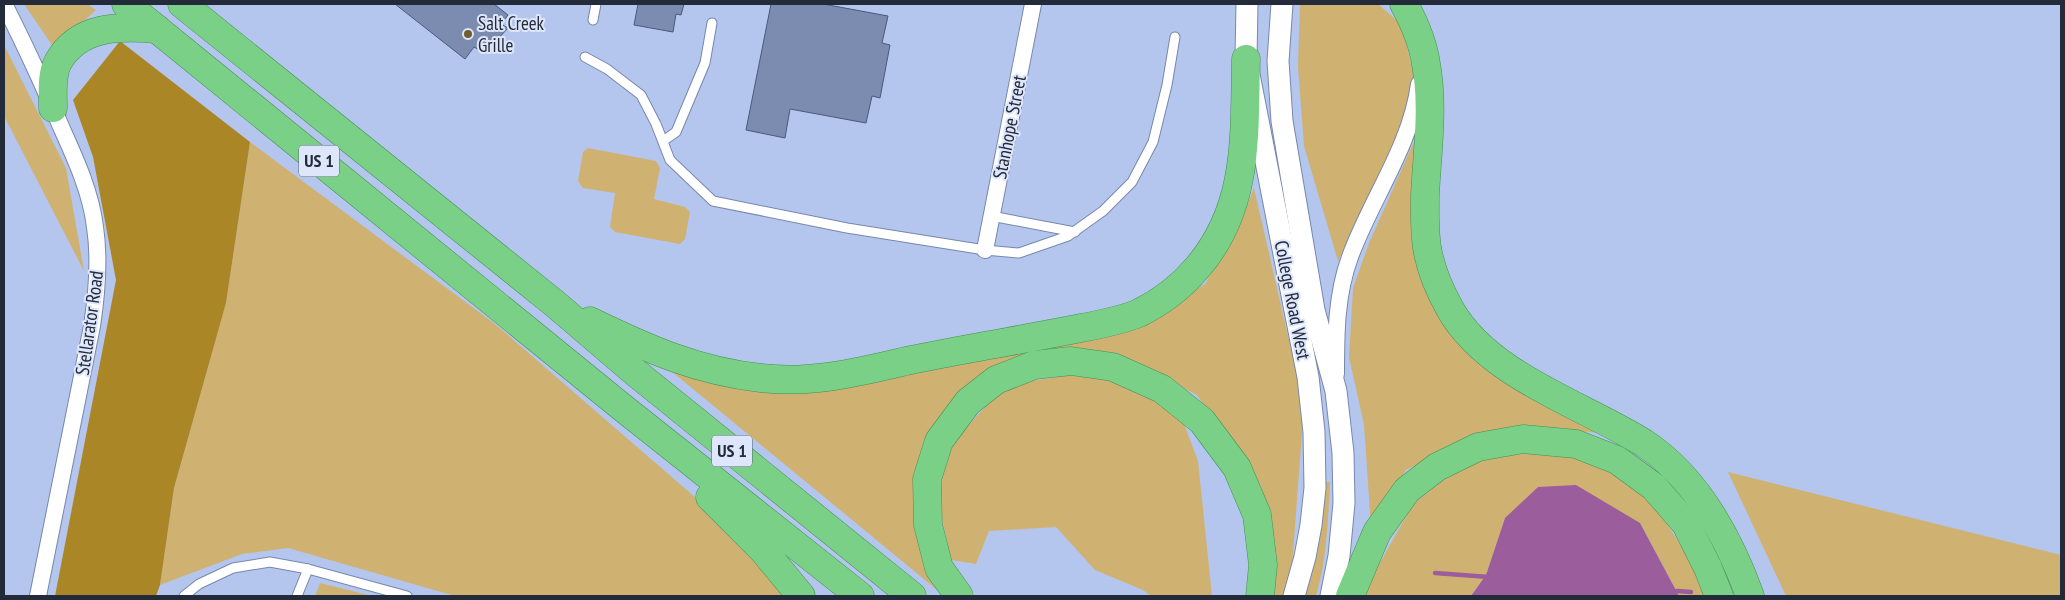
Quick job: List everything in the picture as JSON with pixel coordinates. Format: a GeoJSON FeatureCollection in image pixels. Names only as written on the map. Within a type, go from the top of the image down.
{"type":"FeatureCollection","features":[{"type":"Feature","properties":{"kind":"highway","name":"US 1"},"geometry":{"type":"LineString","coordinates":[[126,4],[623,408],[860,596]]}},
{"type":"Feature","properties":{"kind":"highway","name":"US 1"},"geometry":{"type":"LineString","coordinates":[[182,4],[554,302],[644,379],[912,596]]}},
{"type":"Feature","properties":{"kind":"highway"},"geometry":{"type":"LineString","coordinates":[[1405,10],[1426,64],[1429,107],[1424,221],[1427,252],[1436,282],[1451,311],[1472,338],[1494,358],[1522,376],[1644,444],[1674,467],[1707,506],[1732,552],[1750,596]]}},
{"type":"Feature","properties":{"kind":"highway"},"geometry":{"type":"LineString","coordinates":[[53,108],[53,80],[58,63],[74,42],[97,31],[127,26],[157,29]]}},
{"type":"Feature","properties":{"kind":"highway"},"geometry":{"type":"LineString","coordinates":[[554,302],[649,350],[705,369],[763,379],[832,378],[937,355],[1102,324],[1138,313],[1171,294],[1198,268],[1220,236],[1234,204],[1241,174],[1244,141],[1246,59]]}},
{"type":"Feature","properties":{"kind":"highway"},"geometry":{"type":"LineString","coordinates":[[959,596],[939,568],[928,526],[927,479],[940,441],[968,402],[996,380],[1034,365],[1071,361],[1114,367],[1162,389],[1202,422],[1237,468],[1257,515],[1263,565],[1260,596]]}},
{"type":"Feature","properties":{"kind":"highway"},"geometry":{"type":"LineString","coordinates":[[623,408],[763,550],[801,596]]}},
{"type":"Feature","properties":{"kind":"highway"},"geometry":{"type":"LineString","coordinates":[[1350,596],[1377,532],[1407,490],[1437,467],[1478,447],[1522,439],[1576,444],[1617,460],[1654,487],[1686,524],[1708,568],[1719,596]]}},
{"type":"Feature","properties":{"kind":"street","name":"Stellarator Road"},"geometry":{"type":"LineString","coordinates":[[4,4],[28,50],[78,167],[95,224],[98,268],[97,297],[92,326],[38,596]]}},
{"type":"Feature","properties":{"kind":"street","name":"Stanhope Street"},"geometry":{"type":"LineString","coordinates":[[985,250],[1033,4]]}},
{"type":"Feature","properties":{"kind":"street","name":"College Road West"},"geometry":{"type":"LineString","coordinates":[[1246,4],[1246,59],[1308,378],[1314,432],[1315,488],[1312,515],[1305,557],[1294,596]]}},
{"type":"Feature","properties":{"kind":"street","name":"College Road West"},"geometry":{"type":"LineString","coordinates":[[1282,4],[1278,62],[1282,121],[1314,310],[1336,391],[1343,454],[1344,503],[1339,556],[1331,596]]}},
{"type":"Feature","properties":{"kind":"street"},"geometry":{"type":"LineString","coordinates":[[1336,391],[1336,322],[1340,288],[1350,257],[1412,120],[1417,100],[1419,62],[1405,10]]}},
{"type":"Feature","properties":{"kind":"lane"},"geometry":{"type":"LineString","coordinates":[[593,20],[596,4]]}},
{"type":"Feature","properties":{"kind":"lane"},"geometry":{"type":"LineString","coordinates":[[663,141],[676,132],[705,63],[712,23]]}},
{"type":"Feature","properties":{"kind":"lane"},"geometry":{"type":"LineString","coordinates":[[585,57],[607,69],[641,95],[670,160],[713,201],[847,228],[985,250],[1019,253],[1075,232],[1103,211],[1132,182],[1153,142],[1175,37]]}},
{"type":"Feature","properties":{"kind":"lane"},"geometry":{"type":"LineString","coordinates":[[991,216],[1075,232]]}},
{"type":"Feature","properties":{"kind":"lane"},"geometry":{"type":"LineString","coordinates":[[184,596],[199,584],[233,568],[270,562],[308,569],[378,592],[407,596]]}},
{"type":"Feature","properties":{"kind":"lane"},"geometry":{"type":"LineString","coordinates":[[297,596],[308,569]]}},
{"type":"Feature","properties":{"kind":"shaded area"},"geometry":{"type":"Polygon","coordinates":[[[24,4],[87,4],[96,10],[54,48],[24,4]]]}},
{"type":"Feature","properties":{"kind":"shaded area"},"geometry":{"type":"Polygon","coordinates":[[[1300,4],[1378,4],[1401,24],[1414,74],[1405,120],[1338,261],[1304,146],[1298,67],[1300,4]]]}},
{"type":"Feature","properties":{"kind":"shaded area"},"geometry":{"type":"Polygon","coordinates":[[[120,41],[250,142],[226,303],[174,488],[160,585],[156,596],[55,596],[116,280],[93,157],[73,100],[120,41]]]}},
{"type":"Feature","properties":{"kind":"shaded area"},"geometry":{"type":"Polygon","coordinates":[[[4,45],[66,168],[84,271],[4,116],[4,45]]]}},
{"type":"Feature","properties":{"kind":"shaded area"},"geometry":{"type":"Polygon","coordinates":[[[1421,126],[1443,319],[1603,433],[1561,430],[1483,432],[1406,470],[1371,527],[1364,425],[1349,357],[1353,288],[1369,243],[1421,126]]]}},
{"type":"Feature","properties":{"kind":"shaded area"},"geometry":{"type":"Polygon","coordinates":[[[250,142],[495,324],[718,517],[791,596],[455,596],[288,548],[242,554],[160,585],[174,488],[226,303],[250,142]]]}},
{"type":"Feature","properties":{"kind":"shaded area"},"geometry":{"type":"Polygon","coordinates":[[[588,148],[656,161],[660,168],[654,199],[685,207],[690,212],[685,239],[680,244],[615,232],[610,227],[615,193],[583,188],[578,181],[583,152],[588,148]]]}},
{"type":"Feature","properties":{"kind":"shaded area"},"geometry":{"type":"Polygon","coordinates":[[[1254,188],[1304,406],[1291,580],[1286,596],[1272,596],[1261,486],[1197,395],[1134,362],[985,376],[918,502],[936,589],[659,361],[752,387],[1141,325],[1205,284],[1240,223],[1254,188]]]}},
{"type":"Feature","properties":{"kind":"shaded area"},"geometry":{"type":"Polygon","coordinates":[[[1098,371],[1180,413],[1198,461],[1212,596],[1151,596],[1143,590],[1095,570],[1056,527],[989,531],[976,564],[951,560],[938,500],[948,448],[1005,385],[1098,371]]]}},
{"type":"Feature","properties":{"kind":"shaded area"},"geometry":{"type":"Polygon","coordinates":[[[1563,448],[1639,480],[1713,596],[1679,596],[1640,523],[1505,518],[1486,575],[1471,596],[1365,596],[1377,568],[1413,504],[1459,468],[1500,451],[1563,448]]]}},
{"type":"Feature","properties":{"kind":"shaded area"},"geometry":{"type":"Polygon","coordinates":[[[1728,472],[2061,555],[2061,596],[1786,596],[1728,472]]]}},
{"type":"Feature","properties":{"kind":"shaded area"},"geometry":{"type":"Polygon","coordinates":[[[1323,482],[1330,482],[1323,568],[1316,596],[1303,596],[1323,482]]]}},
{"type":"Feature","properties":{"kind":"shaded area"},"geometry":{"type":"Polygon","coordinates":[[[1576,485],[1640,523],[1679,596],[1471,596],[1486,575],[1505,518],[1538,487],[1576,485]]]}},
{"type":"Feature","properties":{"kind":"shaded area"},"geometry":{"type":"Polygon","coordinates":[[[320,583],[372,596],[315,596],[320,583]]]}},
{"type":"Feature","properties":{"kind":"building","name":"Salt Creek Grille"},"geometry":{"type":"Polygon","coordinates":[[[395,4],[494,4],[508,15],[501,24],[508,28],[495,42],[490,40],[481,51],[474,47],[465,59],[395,4]]]}},
{"type":"Feature","properties":{"kind":"building"},"geometry":{"type":"Polygon","coordinates":[[[638,4],[684,4],[681,15],[676,14],[673,32],[634,25],[638,4]]]}},
{"type":"Feature","properties":{"kind":"building"},"geometry":{"type":"Polygon","coordinates":[[[771,4],[823,4],[888,16],[882,43],[890,45],[880,98],[872,96],[866,123],[790,109],[785,138],[746,130],[771,4]]]}},
{"type":"Feature","properties":{"kind":"waterway"},"geometry":{"type":"LineString","coordinates":[[1435,573],[1489,577]]}},
{"type":"Feature","properties":{"kind":"waterway"},"geometry":{"type":"LineString","coordinates":[[1669,596],[1677,591],[1691,592]]}},
{"type":"Feature","properties":{"kind":"place","name":"Salt Creek Grille"},"geometry":{"type":"Point","coordinates":[468,34]}}]}
